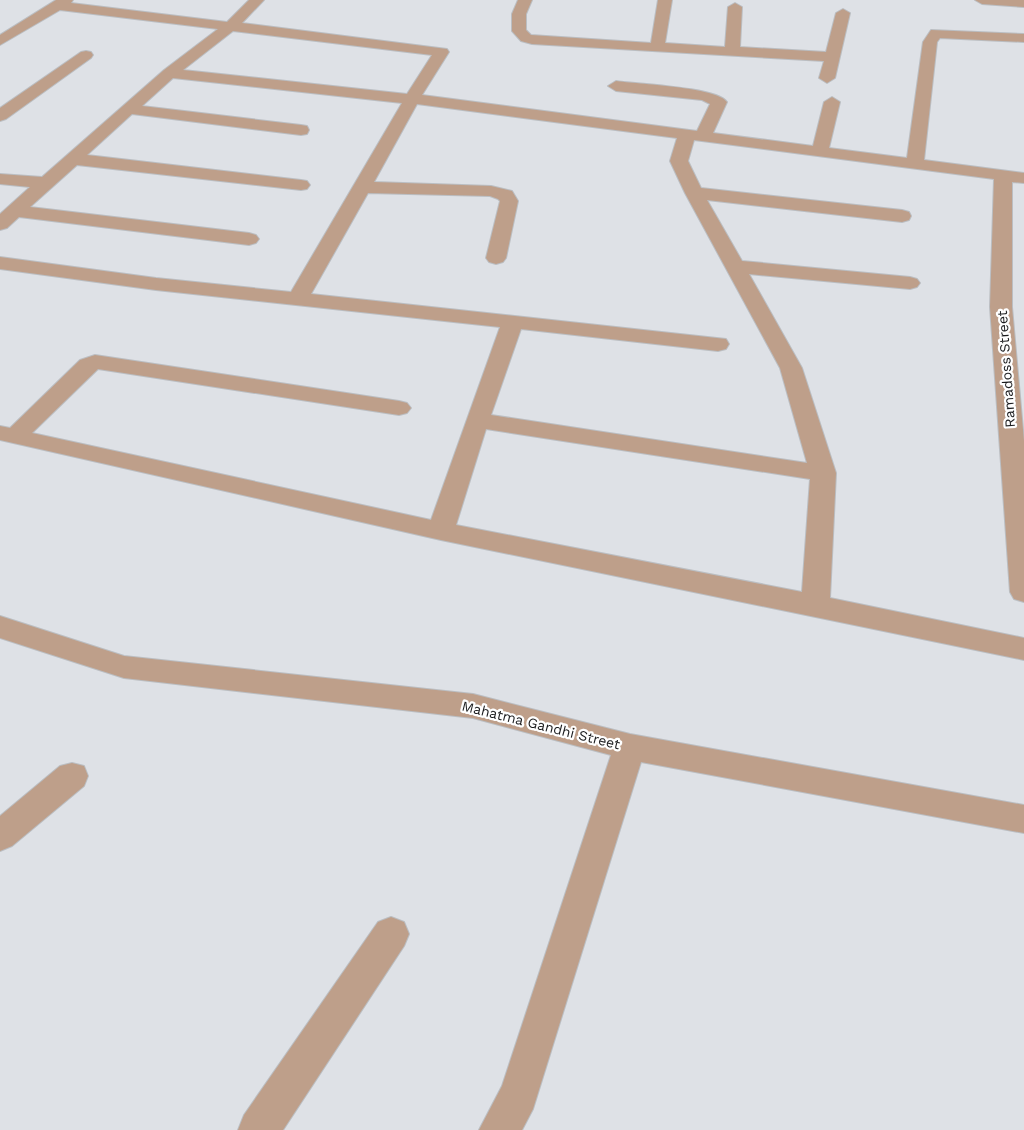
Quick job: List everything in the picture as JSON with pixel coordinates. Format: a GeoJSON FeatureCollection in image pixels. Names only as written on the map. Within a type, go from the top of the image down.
{"type":"FeatureCollection","features":[{"type":"Feature","properties":{"kind":"street"},"geometry":{"type":"LineString","coordinates":[[0,224],[169,73],[232,25],[257,0]]}},
{"type":"Feature","properties":{"kind":"street"},"geometry":{"type":"LineString","coordinates":[[525,0],[519,14],[519,31],[526,38],[538,41],[833,57]]}},
{"type":"Feature","properties":{"kind":"street"},"geometry":{"type":"LineString","coordinates":[[657,48],[664,0]]}},
{"type":"Feature","properties":{"kind":"street"},"geometry":{"type":"LineString","coordinates":[[982,0],[1024,3]]}},
{"type":"Feature","properties":{"kind":"street"},"geometry":{"type":"LineString","coordinates":[[0,41],[61,3],[442,52],[412,99],[297,300]]}},
{"type":"Feature","properties":{"kind":"street"},"geometry":{"type":"LineString","coordinates":[[732,52],[735,7]]}},
{"type":"Feature","properties":{"kind":"street"},"geometry":{"type":"LineString","coordinates":[[827,78],[843,13]]}},
{"type":"Feature","properties":{"kind":"street"},"geometry":{"type":"LineString","coordinates":[[915,164],[930,42],[936,33],[954,32],[1024,38]]}},
{"type":"Feature","properties":{"kind":"street"},"geometry":{"type":"LineString","coordinates":[[0,116],[86,55]]}},
{"type":"Feature","properties":{"kind":"street"},"geometry":{"type":"LineString","coordinates":[[169,73],[412,99],[1013,176]]}},
{"type":"Feature","properties":{"kind":"street"},"geometry":{"type":"LineString","coordinates":[[616,86],[705,96],[719,102],[694,136],[679,161],[694,193],[792,368],[823,473],[815,604]]}},
{"type":"Feature","properties":{"kind":"street"},"geometry":{"type":"LineString","coordinates":[[820,151],[832,102]]}},
{"type":"Feature","properties":{"kind":"street"},"geometry":{"type":"LineString","coordinates":[[128,109],[301,130]]}},
{"type":"Feature","properties":{"kind":"street"},"geometry":{"type":"LineString","coordinates":[[74,158],[301,186]]}},
{"type":"Feature","properties":{"kind":"street","name":"Ramadoss Street"},"geometry":{"type":"LineString","coordinates":[[1013,176],[1001,307],[1024,592]]}},
{"type":"Feature","properties":{"kind":"street"},"geometry":{"type":"LineString","coordinates":[[0,179],[45,182]]}},
{"type":"Feature","properties":{"kind":"street"},"geometry":{"type":"LineString","coordinates":[[363,187],[491,191],[505,195],[509,201],[496,258]]}},
{"type":"Feature","properties":{"kind":"street"},"geometry":{"type":"LineString","coordinates":[[694,193],[902,216]]}},
{"type":"Feature","properties":{"kind":"street"},"geometry":{"type":"LineString","coordinates":[[14,211],[249,239]]}},
{"type":"Feature","properties":{"kind":"street"},"geometry":{"type":"LineString","coordinates":[[0,263],[156,284],[297,300],[718,344]]}},
{"type":"Feature","properties":{"kind":"street"},"geometry":{"type":"LineString","coordinates":[[736,267],[910,283]]}},
{"type":"Feature","properties":{"kind":"street"},"geometry":{"type":"LineString","coordinates":[[441,531],[477,420],[512,323]]}},
{"type":"Feature","properties":{"kind":"street"},"geometry":{"type":"LineString","coordinates":[[8,435],[88,365],[95,362],[399,408]]}},
{"type":"Feature","properties":{"kind":"street"},"geometry":{"type":"LineString","coordinates":[[477,420],[823,473]]}},
{"type":"Feature","properties":{"kind":"street"},"geometry":{"type":"LineString","coordinates":[[8,435],[441,531],[815,604],[1024,650]]}},
{"type":"Feature","properties":{"kind":"street","name":"Mahatma Gandhi Street"},"geometry":{"type":"LineString","coordinates":[[0,627],[124,668],[473,706],[630,747],[1024,820]]}},
{"type":"Feature","properties":{"kind":"street"},"geometry":{"type":"LineString","coordinates":[[500,1130],[519,1096],[630,747]]}},
{"type":"Feature","properties":{"kind":"street"},"geometry":{"type":"LineString","coordinates":[[0,836],[72,776]]}},
{"type":"Feature","properties":{"kind":"street"},"geometry":{"type":"LineString","coordinates":[[259,1130],[391,934]]}}]}
